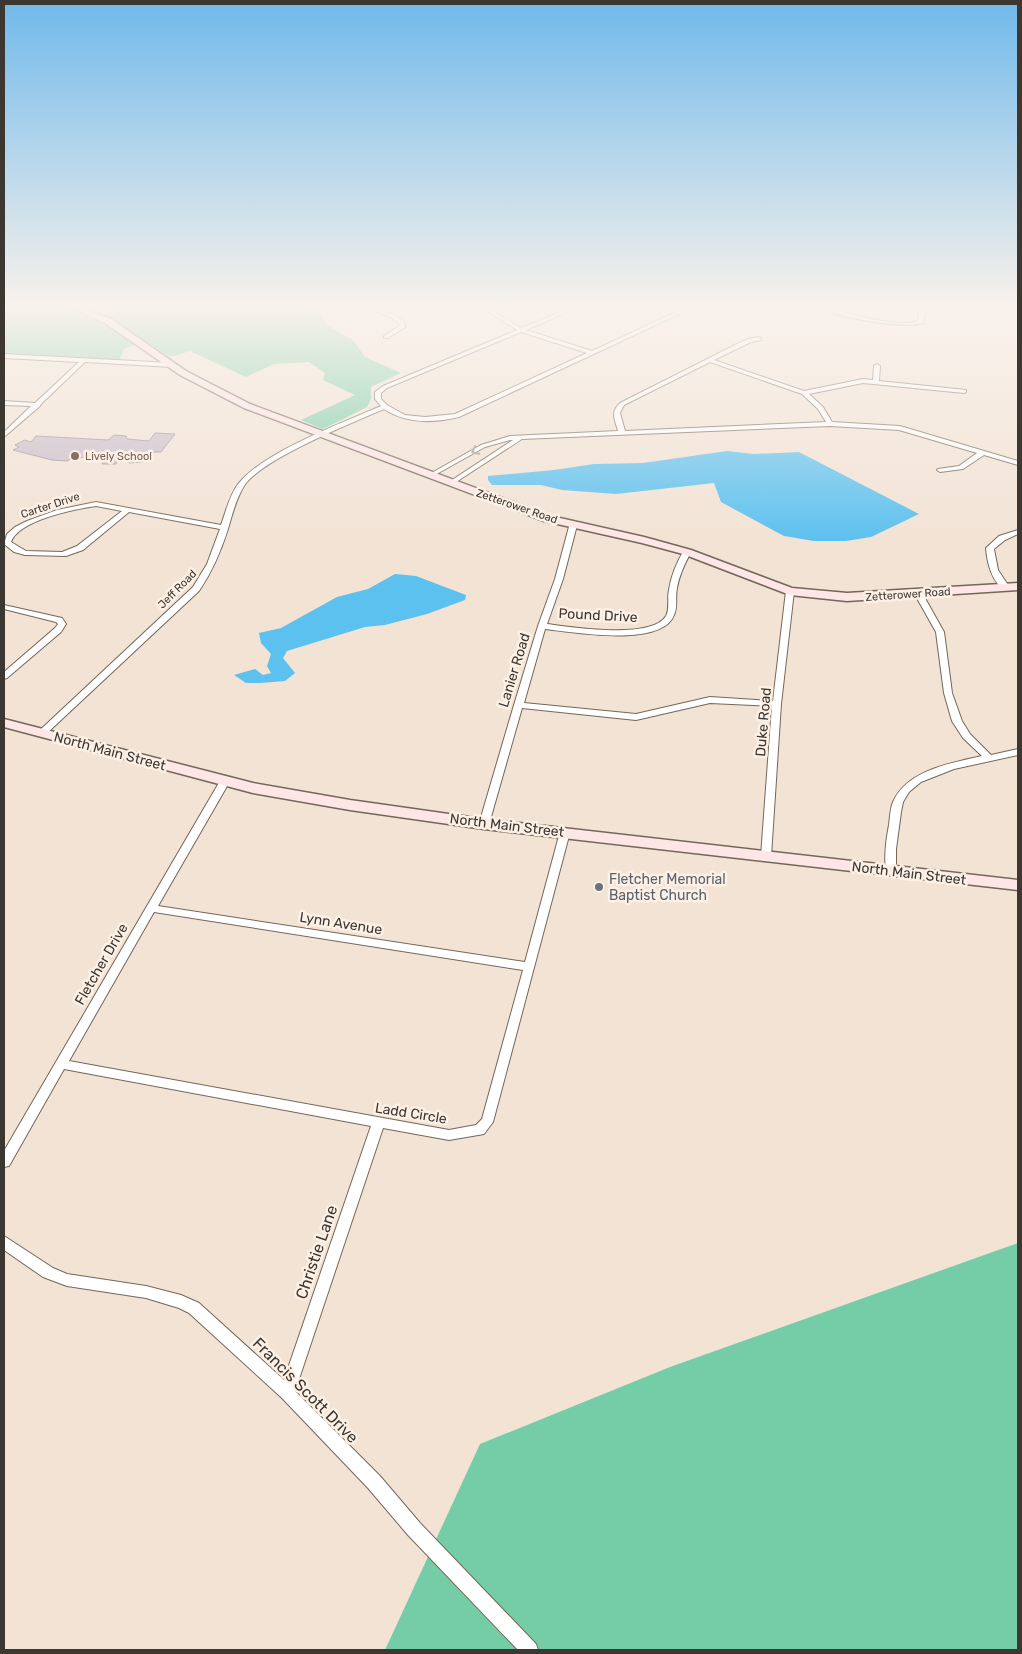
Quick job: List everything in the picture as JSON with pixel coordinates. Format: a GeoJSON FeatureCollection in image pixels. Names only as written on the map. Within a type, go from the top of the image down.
{"type":"FeatureCollection","features":[{"type":"Feature","properties":{"kind":"street"},"geometry":{"type":"LineString","coordinates":[[4,435],[58,385]]}},
{"type":"Feature","properties":{"kind":"street","name":"Zetterower Road"},"geometry":{"type":"LineString","coordinates":[[207,385],[229,398],[548,518],[687,552],[790,591],[847,597],[1018,588]]}},
{"type":"Feature","properties":{"kind":"street"},"geometry":{"type":"LineString","coordinates":[[389,385],[378,392],[378,399],[383,406],[403,416],[432,420],[457,416],[523,385]]}},
{"type":"Feature","properties":{"kind":"street"},"geometry":{"type":"LineString","coordinates":[[622,432],[616,414],[618,407],[660,385]]}},
{"type":"Feature","properties":{"kind":"street"},"geometry":{"type":"LineString","coordinates":[[782,385],[804,393],[820,408],[830,424]]}},
{"type":"Feature","properties":{"kind":"street"},"geometry":{"type":"LineString","coordinates":[[804,393],[839,385]]}},
{"type":"Feature","properties":{"kind":"street"},"geometry":{"type":"LineString","coordinates":[[907,385],[964,391]]}},
{"type":"Feature","properties":{"kind":"street"},"geometry":{"type":"LineString","coordinates":[[4,403],[38,405]]}},
{"type":"Feature","properties":{"kind":"street","name":"Jeff Road"},"geometry":{"type":"LineString","coordinates":[[42,733],[196,589],[211,567],[235,498],[248,476],[259,467],[383,406]]}},
{"type":"Feature","properties":{"kind":"street"},"geometry":{"type":"LineString","coordinates":[[431,474],[483,446],[522,437],[830,424],[900,428],[982,453],[1016,461]]}},
{"type":"Feature","properties":{"kind":"street"},"geometry":{"type":"LineString","coordinates":[[451,482],[522,437]]}},
{"type":"Feature","properties":{"kind":"street"},"geometry":{"type":"LineString","coordinates":[[940,470],[961,468],[982,453]]}},
{"type":"Feature","properties":{"kind":"street","name":"Carter Drive"},"geometry":{"type":"LineString","coordinates":[[128,510],[80,548],[63,554],[25,553],[7,543],[7,539],[15,529],[77,507],[96,504],[225,528]]}},
{"type":"Feature","properties":{"kind":"street","name":"Lanier Road"},"geometry":{"type":"LineString","coordinates":[[484,824],[542,626],[559,579],[573,525]]}},
{"type":"Feature","properties":{"kind":"street"},"geometry":{"type":"LineString","coordinates":[[1006,588],[999,581],[995,571],[991,560],[990,548],[1002,538],[1018,532]]}},
{"type":"Feature","properties":{"kind":"street","name":"Pound Drive"},"geometry":{"type":"LineString","coordinates":[[542,626],[625,632],[656,629],[664,625],[671,614],[673,586],[687,552]]}},
{"type":"Feature","properties":{"kind":"street","name":"Duke Road"},"geometry":{"type":"LineString","coordinates":[[766,856],[777,704],[790,591]]}},
{"type":"Feature","properties":{"kind":"street"},"geometry":{"type":"LineString","coordinates":[[918,593],[940,632],[948,693],[956,721],[966,736],[990,759]]}},
{"type":"Feature","properties":{"kind":"street"},"geometry":{"type":"LineString","coordinates":[[4,607],[59,620],[62,624],[58,630],[4,676]]}},
{"type":"Feature","properties":{"kind":"street"},"geometry":{"type":"LineString","coordinates":[[518,705],[636,717],[710,700],[777,704]]}},
{"type":"Feature","properties":{"kind":"street","name":"North Main Street"},"geometry":{"type":"LineString","coordinates":[[4,723],[253,788],[350,805],[484,824],[1018,885]]}},
{"type":"Feature","properties":{"kind":"street"},"geometry":{"type":"LineString","coordinates":[[890,871],[889,855],[897,803],[906,788],[922,777],[940,769],[1018,752]]}},
{"type":"Feature","properties":{"kind":"street","name":"Fletcher Drive"},"geometry":{"type":"LineString","coordinates":[[4,1162],[224,781]]}},
{"type":"Feature","properties":{"kind":"street","name":"Ladd Circle"},"geometry":{"type":"LineString","coordinates":[[61,1064],[378,1123],[450,1134],[469,1133],[480,1130],[487,1122],[492,1108],[565,832]]}},
{"type":"Feature","properties":{"kind":"street","name":"Lynn Avenue"},"geometry":{"type":"LineString","coordinates":[[150,908],[528,967]]}},
{"type":"Feature","properties":{"kind":"street","name":"Christie Lane"},"geometry":{"type":"LineString","coordinates":[[287,1393],[378,1123]]}},
{"type":"Feature","properties":{"kind":"street","name":"Francis Scott Drive"},"geometry":{"type":"LineString","coordinates":[[4,1242],[48,1273],[61,1278],[146,1292],[181,1302],[194,1308],[287,1393],[374,1482],[414,1529],[530,1650]]}},
{"type":"Feature","properties":{"kind":"green space"},"geometry":{"type":"Polygon","coordinates":[[[334,385],[375,385],[371,387],[371,399],[367,407],[323,429],[301,420],[355,395],[334,385]]]}},
{"type":"Feature","properties":{"kind":"green space"},"geometry":{"type":"Polygon","coordinates":[[[1018,1243],[1018,1650],[385,1650],[480,1444],[670,1367],[1018,1243]]]}},
{"type":"Feature","properties":{"kind":"water"},"geometry":{"type":"Polygon","coordinates":[[[727,451],[754,454],[799,452],[919,514],[871,537],[846,541],[814,541],[784,536],[721,502],[714,483],[616,494],[562,490],[541,485],[492,485],[488,480],[488,476],[594,464],[643,463],[727,451]]]}},
{"type":"Feature","properties":{"kind":"water"},"geometry":{"type":"Polygon","coordinates":[[[395,574],[416,576],[466,595],[465,600],[427,614],[385,625],[365,627],[287,651],[283,658],[295,673],[285,681],[246,683],[234,675],[255,669],[263,675],[271,673],[267,666],[271,654],[261,643],[259,633],[281,628],[337,597],[368,589],[395,574]]]}},
{"type":"Feature","properties":{"kind":"building"},"geometry":{"type":"Polygon","coordinates":[[[155,433],[175,434],[161,452],[151,454],[151,458],[144,459],[142,462],[129,463],[129,460],[118,460],[116,464],[102,464],[105,459],[72,457],[68,461],[52,460],[13,450],[19,447],[15,445],[25,440],[31,442],[36,436],[108,440],[114,435],[126,436],[127,439],[149,441],[155,433]]]}},
{"type":"Feature","properties":{"kind":"place","name":"Lively School"},"geometry":{"type":"Point","coordinates":[75,456]}},
{"type":"Feature","properties":{"kind":"place","name":"Fletcher Memorial Baptist Church"},"geometry":{"type":"Point","coordinates":[599,887]}}]}
